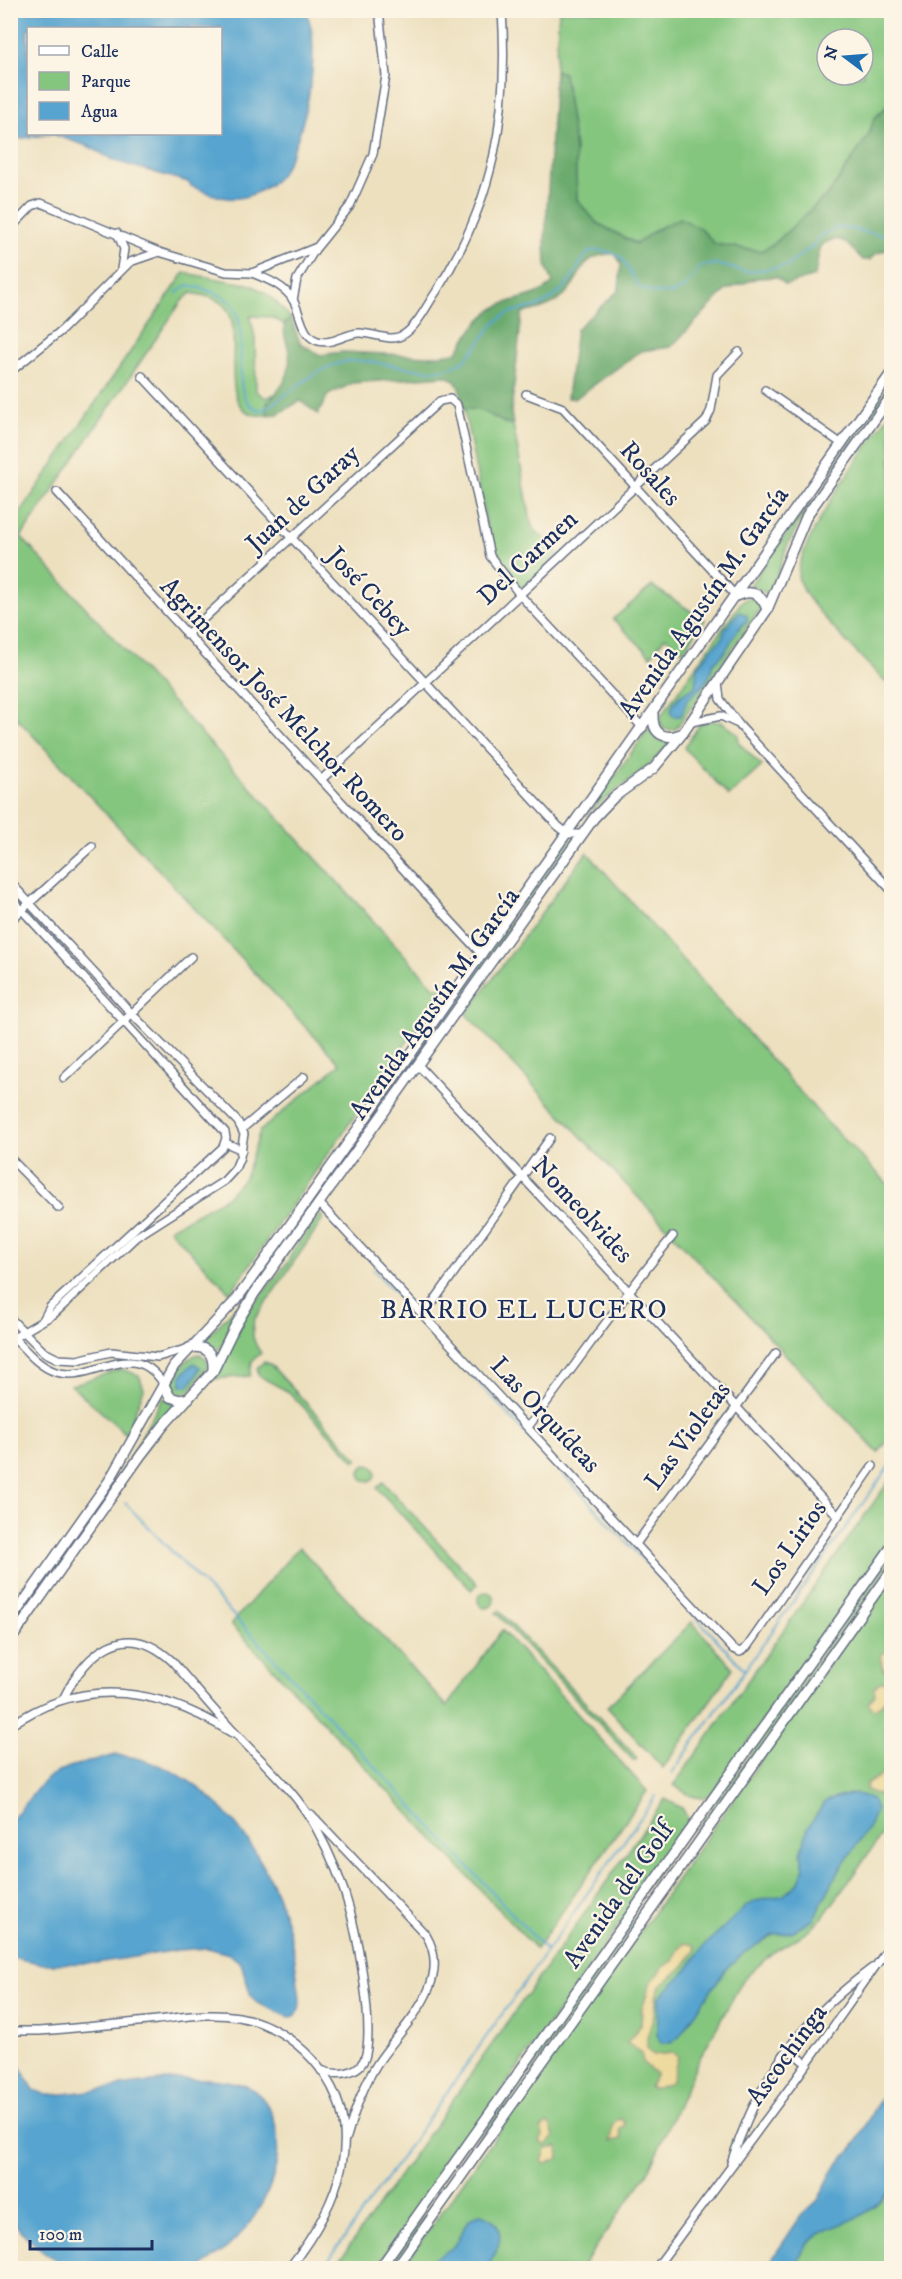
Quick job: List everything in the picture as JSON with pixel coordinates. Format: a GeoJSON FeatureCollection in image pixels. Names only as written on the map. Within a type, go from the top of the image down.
{"type":"FeatureCollection","features":[{"type":"Feature","properties":{"kind":"main road","name":"Avenida Agustín M. García"},"geometry":{"type":"LineString","coordinates":[[10,1620],[115,1473],[163,1383],[189,1348],[245,1288],[653,714],[891,372]]}},
{"type":"Feature","properties":{"kind":"main road","name":"Avenida Agustín M. García"},"geometry":{"type":"LineString","coordinates":[[10,1641],[141,1455],[164,1425],[213,1371],[246,1306],[582,834],[614,797],[668,755],[767,610],[802,523],[891,395]]}},
{"type":"Feature","properties":{"kind":"main road"},"geometry":{"type":"LineString","coordinates":[[736,596],[749,592],[756,594],[763,599],[767,610]]}},
{"type":"Feature","properties":{"kind":"main road"},"geometry":{"type":"LineString","coordinates":[[653,714],[653,724],[659,734],[668,737],[683,733]]}},
{"type":"Feature","properties":{"kind":"main road"},"geometry":{"type":"LineString","coordinates":[[189,1348],[198,1347],[209,1352],[214,1361],[213,1371]]}},
{"type":"Feature","properties":{"kind":"main road"},"geometry":{"type":"LineString","coordinates":[[163,1383],[170,1397],[180,1400],[191,1397]]}},
{"type":"Feature","properties":{"kind":"main road","name":"Avenida del Golf"},"geometry":{"type":"LineString","coordinates":[[380,2268],[891,1546]]}},
{"type":"Feature","properties":{"kind":"main road","name":"Avenida del Golf"},"geometry":{"type":"LineString","coordinates":[[396,2268],[891,1570]]}},
{"type":"Feature","properties":{"kind":"street"},"geometry":{"type":"LineString","coordinates":[[293,300],[294,289],[301,271],[350,206],[373,154],[386,76],[379,10]]}},
{"type":"Feature","properties":{"kind":"street"},"geometry":{"type":"LineString","coordinates":[[10,228],[32,206],[41,203],[159,252],[216,270],[252,273],[275,284],[293,300],[305,330],[311,338],[322,342],[358,333],[396,338],[405,334],[420,315],[464,243],[485,191],[495,156],[505,82],[502,10]]}},
{"type":"Feature","properties":{"kind":"street"},"geometry":{"type":"LineString","coordinates":[[117,233],[123,249],[121,269]]}},
{"type":"Feature","properties":{"kind":"street"},"geometry":{"type":"LineString","coordinates":[[252,273],[317,247]]}},
{"type":"Feature","properties":{"kind":"street"},"geometry":{"type":"LineString","coordinates":[[10,372],[62,330],[121,269],[139,258],[159,252]]}},
{"type":"Feature","properties":{"kind":"street","name":"Del Carmen"},"geometry":{"type":"LineString","coordinates":[[321,780],[706,421],[711,410],[717,375],[739,352]]}},
{"type":"Feature","properties":{"kind":"street","name":"José Cebey"},"geometry":{"type":"LineString","coordinates":[[142,376],[291,540],[568,834]]}},
{"type":"Feature","properties":{"kind":"street"},"geometry":{"type":"LineString","coordinates":[[765,390],[842,444]]}},
{"type":"Feature","properties":{"kind":"street","name":"Rosales"},"geometry":{"type":"LineString","coordinates":[[526,394],[563,408],[634,488],[736,596]]}},
{"type":"Feature","properties":{"kind":"street","name":"Juan de Garay"},"geometry":{"type":"LineString","coordinates":[[186,635],[440,401],[450,399],[458,410],[487,549],[495,565],[520,595]]}},
{"type":"Feature","properties":{"kind":"street","name":"Agrimensor José Melchor Romero"},"geometry":{"type":"LineString","coordinates":[[57,492],[482,955]]}},
{"type":"Feature","properties":{"kind":"street"},"geometry":{"type":"LineString","coordinates":[[520,595],[643,728]]}},
{"type":"Feature","properties":{"kind":"street"},"geometry":{"type":"LineString","coordinates":[[718,682],[720,699],[740,726],[891,891]]}},
{"type":"Feature","properties":{"kind":"street"},"geometry":{"type":"LineString","coordinates":[[691,722],[721,716],[740,726]]}},
{"type":"Feature","properties":{"kind":"street"},"geometry":{"type":"LineString","coordinates":[[568,834],[582,834]]}},
{"type":"Feature","properties":{"kind":"street"},"geometry":{"type":"LineString","coordinates":[[10,921],[92,846]]}},
{"type":"Feature","properties":{"kind":"street"},"geometry":{"type":"LineString","coordinates":[[10,882],[132,1014],[243,1128],[242,1150],[235,1169],[224,1181],[136,1237],[54,1314],[12,1337],[46,1368],[69,1374],[114,1363],[133,1363],[153,1370],[163,1383]]}},
{"type":"Feature","properties":{"kind":"street"},"geometry":{"type":"LineString","coordinates":[[10,897],[226,1135],[226,1143],[50,1307],[43,1320]]}},
{"type":"Feature","properties":{"kind":"street"},"geometry":{"type":"LineString","coordinates":[[64,1078],[191,957]]}},
{"type":"Feature","properties":{"kind":"street","name":"Nomeolvides"},"geometry":{"type":"LineString","coordinates":[[418,1065],[838,1516]]}},
{"type":"Feature","properties":{"kind":"street"},"geometry":{"type":"LineString","coordinates":[[243,1128],[304,1077]]}},
{"type":"Feature","properties":{"kind":"street"},"geometry":{"type":"LineString","coordinates":[[221,1127],[232,1116]]}},
{"type":"Feature","properties":{"kind":"street"},"geometry":{"type":"LineString","coordinates":[[424,1315],[550,1138]]}},
{"type":"Feature","properties":{"kind":"street"},"geometry":{"type":"LineString","coordinates":[[226,1143],[242,1150]]}},
{"type":"Feature","properties":{"kind":"street"},"geometry":{"type":"LineString","coordinates":[[10,1158],[59,1208]]}},
{"type":"Feature","properties":{"kind":"street","name":"Las Orquídeas"},"geometry":{"type":"LineString","coordinates":[[320,1204],[733,1648],[740,1652]]}},
{"type":"Feature","properties":{"kind":"street"},"geometry":{"type":"LineString","coordinates":[[149,1215],[159,1223]]}},
{"type":"Feature","properties":{"kind":"street"},"geometry":{"type":"LineString","coordinates":[[528,1427],[673,1236]]}},
{"type":"Feature","properties":{"kind":"street"},"geometry":{"type":"LineString","coordinates":[[10,1318],[48,1355],[69,1360],[111,1352],[158,1357],[189,1348]]}},
{"type":"Feature","properties":{"kind":"street","name":"Las Violetas"},"geometry":{"type":"LineString","coordinates":[[636,1544],[776,1353]]}},
{"type":"Feature","properties":{"kind":"street"},"geometry":{"type":"LineString","coordinates":[[133,1354],[133,1363]]}},
{"type":"Feature","properties":{"kind":"street"},"geometry":{"type":"LineString","coordinates":[[77,1359],[82,1366],[78,1373]]}},
{"type":"Feature","properties":{"kind":"street"},"geometry":{"type":"LineString","coordinates":[[69,1360],[65,1366],[69,1374]]}},
{"type":"Feature","properties":{"kind":"street","name":"Los Lirios"},"geometry":{"type":"LineString","coordinates":[[740,1652],[747,1647],[873,1466]]}},
{"type":"Feature","properties":{"kind":"street"},"geometry":{"type":"LineString","coordinates":[[63,1699],[69,1687],[98,1652],[108,1646],[128,1641],[154,1646],[426,1935],[431,1944],[435,1961],[433,1978],[425,1998],[374,2070],[361,2097],[345,2145],[343,2164],[335,2192],[321,2221],[289,2268]]}},
{"type":"Feature","properties":{"kind":"street"},"geometry":{"type":"LineString","coordinates":[[10,1726],[43,1707],[63,1699],[117,1692],[151,1697],[193,1711],[238,1736]]}},
{"type":"Feature","properties":{"kind":"street"},"geometry":{"type":"LineString","coordinates":[[193,1711],[202,1705],[203,1696]]}},
{"type":"Feature","properties":{"kind":"street"},"geometry":{"type":"LineString","coordinates":[[300,1802],[330,1858],[350,1913],[360,1954],[366,2009],[366,2047],[363,2060],[358,2067],[346,2073],[321,2070]]}},
{"type":"Feature","properties":{"kind":"street"},"geometry":{"type":"LineString","coordinates":[[330,1858],[337,1848],[345,1849]]}},
{"type":"Feature","properties":{"kind":"street","name":"Ascochinga"},"geometry":{"type":"LineString","coordinates":[[656,2268],[807,2064],[891,1943]]}},
{"type":"Feature","properties":{"kind":"street","name":"Ascochinga"},"geometry":{"type":"LineString","coordinates":[[729,2169],[753,2104],[787,2048],[821,2009],[877,1964]]}},
{"type":"Feature","properties":{"kind":"street"},"geometry":{"type":"LineString","coordinates":[[10,2031],[39,2031],[208,2015],[255,2020],[278,2031],[302,2048],[321,2070],[339,2105],[345,2145]]}},
{"type":"Feature","properties":{"kind":"street"},"geometry":{"type":"LineString","coordinates":[[787,2048],[807,2064]]}},
{"type":"Feature","properties":{"kind":"street"},"geometry":{"type":"LineString","coordinates":[[363,2060],[374,2070]]}},
{"type":"Feature","properties":{"kind":"green space"},"geometry":{"type":"Polygon","coordinates":[[[559,11],[891,11],[891,102],[874,119],[868,136],[831,191],[774,244],[761,251],[715,244],[700,228],[655,230],[637,244],[597,223],[577,200],[575,149],[564,74],[555,70],[559,11]]]}},
{"type":"Feature","properties":{"kind":"green space"},"geometry":{"type":"Polygon","coordinates":[[[555,70],[564,73],[575,149],[577,200],[597,223],[636,244],[655,230],[680,218],[700,228],[715,244],[761,251],[774,244],[831,191],[868,136],[874,119],[891,102],[891,248],[875,254],[870,260],[863,260],[844,242],[834,240],[828,242],[820,246],[815,276],[786,285],[776,277],[757,278],[726,290],[671,347],[641,351],[576,398],[567,398],[576,329],[619,290],[621,263],[615,254],[594,258],[583,268],[561,298],[548,306],[522,313],[511,413],[513,424],[480,410],[464,409],[457,384],[445,376],[353,383],[328,395],[318,414],[300,401],[278,414],[267,415],[267,403],[285,380],[289,368],[290,360],[284,324],[291,318],[300,343],[320,355],[342,352],[430,356],[456,353],[474,327],[491,311],[504,304],[541,292],[553,283],[546,265],[545,242],[555,70]]]}},
{"type":"Feature","properties":{"kind":"green space"},"geometry":{"type":"Polygon","coordinates":[[[184,273],[252,285],[270,296],[291,318],[284,324],[271,317],[250,316],[255,337],[256,391],[266,398],[277,393],[267,403],[267,415],[250,413],[240,405],[235,392],[234,340],[228,311],[216,300],[191,293],[181,302],[21,537],[434,987],[445,988],[230,1293],[169,1229],[225,1198],[245,1177],[260,1131],[340,1064],[11,712],[11,526],[184,273]]]}},
{"type":"Feature","properties":{"kind":"green space"},"geometry":{"type":"Polygon","coordinates":[[[891,383],[891,389],[819,490],[818,487],[891,383]]]}},
{"type":"Feature","properties":{"kind":"green space"},"geometry":{"type":"Polygon","coordinates":[[[482,408],[504,423],[513,424],[532,527],[559,554],[521,590],[494,553],[490,543],[464,409],[482,408]]]}},
{"type":"Feature","properties":{"kind":"green space"},"geometry":{"type":"Polygon","coordinates":[[[891,412],[891,688],[840,636],[804,592],[799,581],[799,566],[806,546],[834,495],[891,412]]]}},
{"type":"Feature","properties":{"kind":"green space"},"geometry":{"type":"Polygon","coordinates":[[[814,496],[788,544],[770,595],[750,585],[814,496]]]}},
{"type":"Feature","properties":{"kind":"green space"},"geometry":{"type":"Polygon","coordinates":[[[652,586],[705,620],[683,651],[665,637],[651,656],[613,619],[652,586]]]}},
{"type":"Feature","properties":{"kind":"green space"},"geometry":{"type":"Polygon","coordinates":[[[751,597],[760,605],[759,611],[676,729],[666,730],[661,726],[660,717],[742,601],[751,597]]]}},
{"type":"Feature","properties":{"kind":"green space"},"geometry":{"type":"Polygon","coordinates":[[[709,721],[722,722],[738,734],[739,743],[762,766],[729,796],[684,748],[700,724],[709,721]]]}},
{"type":"Feature","properties":{"kind":"green space"},"geometry":{"type":"Polygon","coordinates":[[[649,728],[660,740],[670,742],[641,771],[587,815],[649,728]]]}},
{"type":"Feature","properties":{"kind":"green space"},"geometry":{"type":"Polygon","coordinates":[[[570,838],[574,838],[219,1350],[203,1341],[245,1298],[570,838]]]}},
{"type":"Feature","properties":{"kind":"green space"},"geometry":{"type":"Polygon","coordinates":[[[587,852],[825,1120],[891,1187],[892,1435],[878,1453],[466,1014],[587,852]]]}},
{"type":"Feature","properties":{"kind":"green space"},"geometry":{"type":"Polygon","coordinates":[[[320,1215],[323,1216],[322,1221],[254,1320],[253,1338],[261,1353],[252,1361],[250,1376],[215,1379],[245,1316],[287,1263],[294,1249],[320,1215]]]}},
{"type":"Feature","properties":{"kind":"green space"},"geometry":{"type":"Polygon","coordinates":[[[199,1354],[207,1359],[208,1366],[190,1391],[184,1394],[177,1391],[174,1380],[177,1373],[187,1360],[199,1354]]]}},
{"type":"Feature","properties":{"kind":"green space"},"geometry":{"type":"Polygon","coordinates":[[[264,1362],[270,1364],[358,1459],[355,1461],[289,1392],[259,1376],[257,1368],[264,1362]]]}},
{"type":"Feature","properties":{"kind":"green space"},"geometry":{"type":"Polygon","coordinates":[[[121,1369],[139,1375],[144,1389],[126,1434],[71,1385],[121,1369]]]}},
{"type":"Feature","properties":{"kind":"green space"},"geometry":{"type":"Polygon","coordinates":[[[163,1397],[174,1405],[174,1408],[11,1637],[11,1631],[120,1475],[163,1397]]]}},
{"type":"Feature","properties":{"kind":"green space"},"geometry":{"type":"Polygon","coordinates":[[[368,1465],[374,1467],[376,1473],[374,1479],[368,1481],[362,1479],[360,1473],[362,1467],[368,1465]]]}},
{"type":"Feature","properties":{"kind":"green space"},"geometry":{"type":"Polygon","coordinates":[[[891,1478],[891,1539],[711,1795],[701,1798],[692,1796],[674,1785],[891,1478]]]}},
{"type":"Feature","properties":{"kind":"green space"},"geometry":{"type":"Polygon","coordinates":[[[383,1482],[477,1584],[471,1590],[377,1488],[383,1482]]]}},
{"type":"Feature","properties":{"kind":"green space"},"geometry":{"type":"Polygon","coordinates":[[[299,1547],[447,1706],[502,1630],[647,1791],[536,1949],[231,1624],[299,1547]]]}},
{"type":"Feature","properties":{"kind":"green space"},"geometry":{"type":"Polygon","coordinates":[[[891,1555],[891,1563],[822,1661],[392,2268],[387,2268],[891,1555]]]}},
{"type":"Feature","properties":{"kind":"green space"},"geometry":{"type":"Polygon","coordinates":[[[891,1577],[891,1822],[823,1917],[806,1933],[772,1953],[743,1980],[696,2065],[647,2174],[581,2268],[402,2268],[891,1577]]]}},
{"type":"Feature","properties":{"kind":"green space"},"geometry":{"type":"Polygon","coordinates":[[[486,1592],[492,1594],[494,1600],[492,1606],[486,1608],[480,1606],[478,1600],[480,1594],[486,1592]]]}},
{"type":"Feature","properties":{"kind":"green space"},"geometry":{"type":"Polygon","coordinates":[[[499,1611],[637,1758],[636,1760],[633,1760],[496,1613],[499,1611]]]}},
{"type":"Feature","properties":{"kind":"green space"},"geometry":{"type":"Polygon","coordinates":[[[692,1622],[733,1668],[663,1768],[607,1707],[692,1622]]]}},
{"type":"Feature","properties":{"kind":"green space"},"geometry":{"type":"Polygon","coordinates":[[[665,1799],[682,1808],[688,1818],[686,1831],[376,2268],[334,2268],[665,1799]]]}},
{"type":"Feature","properties":{"kind":"green space"},"geometry":{"type":"Polygon","coordinates":[[[891,2189],[891,2268],[796,2268],[800,2256],[811,2240],[864,2212],[891,2189]]]}},
{"type":"Feature","properties":{"kind":"sand"},"geometry":{"type":"Polygon","coordinates":[[[891,1650],[891,1665],[883,1670],[880,1656],[891,1650]]]}},
{"type":"Feature","properties":{"kind":"sand"},"geometry":{"type":"Polygon","coordinates":[[[882,1681],[886,1683],[886,1699],[874,1710],[868,1703],[875,1695],[874,1687],[882,1681]]]}},
{"type":"Feature","properties":{"kind":"sand"},"geometry":{"type":"Polygon","coordinates":[[[891,1762],[891,1789],[876,1794],[866,1790],[867,1783],[882,1775],[891,1762]]]}},
{"type":"Feature","properties":{"kind":"sand"},"geometry":{"type":"Polygon","coordinates":[[[685,1943],[694,1945],[695,1951],[684,1966],[660,1986],[647,2038],[647,2048],[653,2055],[673,2053],[678,2057],[671,2083],[654,2089],[649,2087],[656,2074],[643,2063],[641,2053],[627,2043],[641,2025],[642,2008],[650,1984],[662,1968],[673,1961],[680,1947],[685,1943]]]}},
{"type":"Feature","properties":{"kind":"sand"},"geometry":{"type":"Polygon","coordinates":[[[619,2119],[623,2120],[625,2125],[620,2131],[622,2139],[611,2141],[613,2126],[619,2119]]]}},
{"type":"Feature","properties":{"kind":"sand"},"geometry":{"type":"Polygon","coordinates":[[[547,2124],[551,2126],[554,2137],[545,2146],[540,2141],[543,2136],[541,2129],[547,2124]]]}},
{"type":"Feature","properties":{"kind":"sand"},"geometry":{"type":"Polygon","coordinates":[[[558,2147],[559,2158],[546,2164],[542,2162],[546,2149],[558,2147]]]}},
{"type":"Feature","properties":{"kind":"water"},"geometry":{"type":"Polygon","coordinates":[[[290,10],[306,12],[311,28],[313,48],[309,94],[304,117],[298,139],[282,172],[271,184],[260,191],[237,198],[217,196],[191,186],[188,182],[115,161],[90,147],[55,135],[222,135],[222,27],[27,27],[27,135],[45,135],[11,140],[11,11],[290,10]]]}},
{"type":"Feature","properties":{"kind":"water"},"geometry":{"type":"Polygon","coordinates":[[[739,612],[747,615],[747,621],[713,663],[707,679],[688,700],[681,716],[673,716],[671,712],[674,703],[680,696],[695,687],[697,668],[722,639],[725,629],[739,612]]]}},
{"type":"Feature","properties":{"kind":"water"},"geometry":{"type":"Polygon","coordinates":[[[194,1363],[200,1367],[197,1375],[188,1386],[181,1386],[181,1375],[194,1363]]]}},
{"type":"Feature","properties":{"kind":"water"},"geometry":{"type":"Polygon","coordinates":[[[116,1755],[153,1763],[187,1780],[217,1804],[243,1833],[264,1867],[280,1903],[291,1940],[300,1997],[298,2012],[295,2016],[289,2017],[257,2003],[251,1996],[241,1963],[229,1954],[208,1948],[178,1950],[96,1963],[43,1964],[11,1957],[11,1821],[41,1784],[52,1775],[69,1767],[116,1755]]]}},
{"type":"Feature","properties":{"kind":"water"},"geometry":{"type":"Polygon","coordinates":[[[854,1793],[873,1799],[876,1810],[870,1825],[837,1874],[813,1920],[794,1931],[773,1935],[745,1952],[725,1970],[679,2037],[671,2043],[661,2043],[657,2035],[659,1997],[687,1970],[704,1946],[746,1906],[756,1901],[784,1895],[799,1882],[804,1868],[801,1854],[808,1827],[826,1801],[854,1793]]]}},
{"type":"Feature","properties":{"kind":"water"},"geometry":{"type":"Polygon","coordinates":[[[11,2052],[34,2090],[47,2095],[191,2079],[214,2079],[237,2083],[257,2092],[273,2115],[278,2144],[276,2165],[270,2186],[249,2224],[218,2255],[196,2268],[85,2270],[66,2265],[48,2255],[11,2219],[11,2052]]]}},
{"type":"Feature","properties":{"kind":"water"},"geometry":{"type":"Polygon","coordinates":[[[891,2084],[891,2190],[862,2215],[814,2238],[801,2255],[796,2268],[766,2268],[801,2216],[818,2200],[833,2170],[857,2142],[875,2107],[891,2084]]]}},
{"type":"Feature","properties":{"kind":"water"},"geometry":{"type":"Polygon","coordinates":[[[481,2214],[496,2224],[500,2238],[495,2253],[486,2268],[422,2268],[429,2261],[454,2246],[470,2219],[481,2214]]]}},
{"type":"Feature","properties":{"kind":"waterway"},"geometry":{"type":"LineString","coordinates":[[176,293],[188,285],[217,294],[231,303],[238,315],[241,381],[244,395],[250,405],[262,410],[321,370],[344,362],[373,362],[419,370],[448,368],[460,363],[467,358],[499,319],[511,312],[538,306],[554,296],[570,280],[584,257],[590,252],[606,252],[621,257],[639,287],[656,293],[674,293],[685,287],[701,266],[716,264],[746,272],[787,266],[813,246],[821,235],[840,227],[892,237]]}},
{"type":"Feature","properties":{"kind":"waterway"},"geometry":{"type":"LineString","coordinates":[[373,1269],[745,1670]]}},
{"type":"Feature","properties":{"kind":"waterway"},"geometry":{"type":"LineString","coordinates":[[672,1773],[892,1462]]}},
{"type":"Feature","properties":{"kind":"waterway"},"geometry":{"type":"LineString","coordinates":[[125,1503],[236,1618],[547,1951]]}},
{"type":"Feature","properties":{"kind":"waterway"},"geometry":{"type":"LineString","coordinates":[[323,2268],[656,1796]]}},
{"type":"Feature","properties":{"kind":"district","name":"BARRIO EL LUCERO"},"geometry":{"type":"Point","coordinates":[524,1310]}}]}
